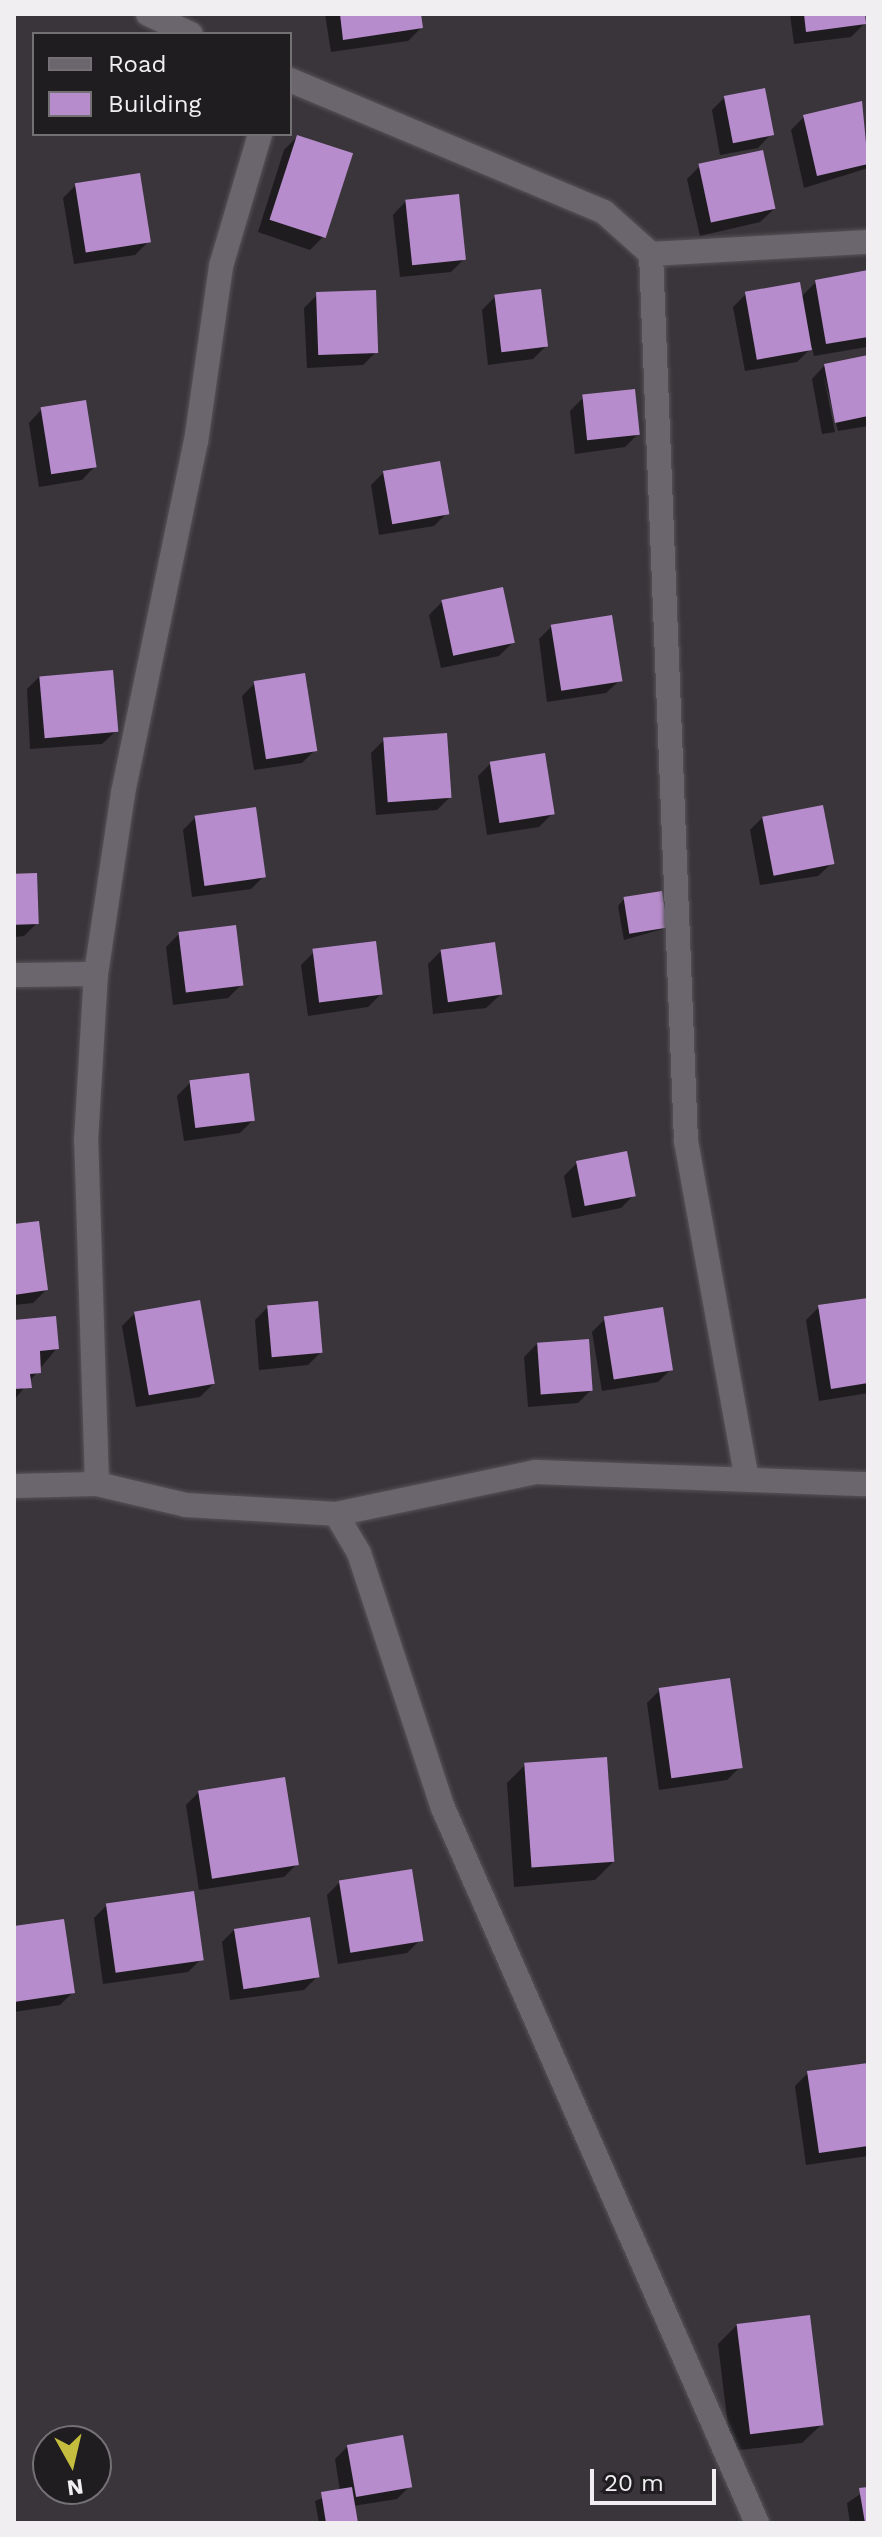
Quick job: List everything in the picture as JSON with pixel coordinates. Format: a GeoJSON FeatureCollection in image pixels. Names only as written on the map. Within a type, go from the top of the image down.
{"type":"FeatureCollection","features":[{"type":"Feature","properties":{"kind":"street"},"geometry":{"type":"LineString","coordinates":[[148,14],[187,32]]}},
{"type":"Feature","properties":{"kind":"street"},"geometry":{"type":"LineString","coordinates":[[292,81],[604,212],[651,254],[868,242]]}},
{"type":"Feature","properties":{"kind":"street"},"geometry":{"type":"LineString","coordinates":[[97,1484],[86,1141],[96,974],[126,778],[196,442],[221,266],[259,136]]}},
{"type":"Feature","properties":{"kind":"street"},"geometry":{"type":"LineString","coordinates":[[651,254],[686,1141],[746,1476]]}},
{"type":"Feature","properties":{"kind":"street"},"geometry":{"type":"LineString","coordinates":[[14,975],[96,974]]}},
{"type":"Feature","properties":{"kind":"street"},"geometry":{"type":"LineString","coordinates":[[14,1486],[97,1484],[186,1505],[336,1514],[535,1472],[746,1476],[868,1484]]}},
{"type":"Feature","properties":{"kind":"street"},"geometry":{"type":"LineString","coordinates":[[336,1514],[359,1553],[443,1808],[757,2523]]}},
{"type":"Feature","properties":{"kind":"building"},"geometry":{"type":"Polygon","coordinates":[[[340,14],[421,14],[423,28],[343,40],[340,14]]]}},
{"type":"Feature","properties":{"kind":"building"},"geometry":{"type":"Polygon","coordinates":[[[804,14],[865,14],[866,24],[806,32],[804,14]]]}},
{"type":"Feature","properties":{"kind":"building"},"geometry":{"type":"Polygon","coordinates":[[[765,88],[774,135],[733,143],[724,96],[765,88]]]}},
{"type":"Feature","properties":{"kind":"building"},"geometry":{"type":"Polygon","coordinates":[[[862,101],[868,164],[817,176],[803,115],[862,101]]]}},
{"type":"Feature","properties":{"kind":"building"},"geometry":{"type":"Polygon","coordinates":[[[297,135],[353,153],[326,238],[269,220],[297,135]]]}},
{"type":"Feature","properties":{"kind":"building"},"geometry":{"type":"Polygon","coordinates":[[[763,150],[775,209],[711,222],[698,164],[763,150]]]}},
{"type":"Feature","properties":{"kind":"building"},"geometry":{"type":"Polygon","coordinates":[[[140,173],[151,242],[86,252],[75,183],[140,173]]]}},
{"type":"Feature","properties":{"kind":"building"},"geometry":{"type":"Polygon","coordinates":[[[459,194],[466,260],[412,265],[405,200],[459,194]]]}},
{"type":"Feature","properties":{"kind":"building"},"geometry":{"type":"Polygon","coordinates":[[[868,270],[868,337],[826,344],[815,280],[868,270]]]}},
{"type":"Feature","properties":{"kind":"building"},"geometry":{"type":"Polygon","coordinates":[[[800,282],[812,350],[757,360],[745,292],[800,282]]]}},
{"type":"Feature","properties":{"kind":"building"},"geometry":{"type":"Polygon","coordinates":[[[541,289],[548,347],[501,352],[494,295],[541,289]]]}},
{"type":"Feature","properties":{"kind":"building"},"geometry":{"type":"Polygon","coordinates":[[[376,290],[378,353],[318,355],[316,292],[376,290]]]}},
{"type":"Feature","properties":{"kind":"building"},"geometry":{"type":"Polygon","coordinates":[[[868,355],[868,416],[835,423],[824,364],[868,355]]]}},
{"type":"Feature","properties":{"kind":"building"},"geometry":{"type":"Polygon","coordinates":[[[635,389],[640,435],[587,440],[582,395],[635,389]]]}},
{"type":"Feature","properties":{"kind":"building"},"geometry":{"type":"Polygon","coordinates":[[[86,400],[97,467],[51,474],[41,407],[86,400]]]}},
{"type":"Feature","properties":{"kind":"building"},"geometry":{"type":"Polygon","coordinates":[[[440,461],[449,514],[392,524],[383,471],[440,461]]]}},
{"type":"Feature","properties":{"kind":"building"},"geometry":{"type":"Polygon","coordinates":[[[503,587],[515,643],[453,656],[441,600],[503,587]]]}},
{"type":"Feature","properties":{"kind":"building"},"geometry":{"type":"Polygon","coordinates":[[[612,615],[622,681],[561,691],[551,625],[612,615]]]}},
{"type":"Feature","properties":{"kind":"building"},"geometry":{"type":"Polygon","coordinates":[[[113,670],[118,732],[45,738],[39,676],[113,670]]]}},
{"type":"Feature","properties":{"kind":"building"},"geometry":{"type":"Polygon","coordinates":[[[305,673],[317,751],[266,759],[254,681],[305,673]]]}},
{"type":"Feature","properties":{"kind":"building"},"geometry":{"type":"Polygon","coordinates":[[[447,733],[452,798],[388,802],[383,737],[447,733]]]}},
{"type":"Feature","properties":{"kind":"building"},"geometry":{"type":"Polygon","coordinates":[[[545,753],[555,814],[499,823],[490,762],[545,753]]]}},
{"type":"Feature","properties":{"kind":"building"},"geometry":{"type":"Polygon","coordinates":[[[823,805],[834,864],[774,876],[762,817],[823,805]]]}},
{"type":"Feature","properties":{"kind":"building"},"geometry":{"type":"Polygon","coordinates":[[[256,807],[266,877],[204,886],[195,816],[256,807]]]}},
{"type":"Feature","properties":{"kind":"building"},"geometry":{"type":"Polygon","coordinates":[[[37,873],[39,924],[16,925],[14,874],[37,873]]]}},
{"type":"Feature","properties":{"kind":"building"},"geometry":{"type":"Polygon","coordinates":[[[662,891],[668,928],[629,934],[623,897],[662,891]]]}},
{"type":"Feature","properties":{"kind":"building"},"geometry":{"type":"Polygon","coordinates":[[[236,925],[243,986],[186,993],[178,932],[236,925]]]}},
{"type":"Feature","properties":{"kind":"building"},"geometry":{"type":"Polygon","coordinates":[[[376,941],[383,995],[319,1002],[312,949],[376,941]]]}},
{"type":"Feature","properties":{"kind":"building"},"geometry":{"type":"Polygon","coordinates":[[[495,942],[502,994],[448,1002],[441,950],[495,942]]]}},
{"type":"Feature","properties":{"kind":"building"},"geometry":{"type":"Polygon","coordinates":[[[249,1073],[255,1121],[195,1128],[189,1080],[249,1073]]]}},
{"type":"Feature","properties":{"kind":"building"},"geometry":{"type":"Polygon","coordinates":[[[627,1151],[636,1196],[585,1206],[576,1161],[627,1151]]]}},
{"type":"Feature","properties":{"kind":"building"},"geometry":{"type":"Polygon","coordinates":[[[39,1221],[48,1290],[14,1295],[14,1224],[39,1221]]]}},
{"type":"Feature","properties":{"kind":"building"},"geometry":{"type":"Polygon","coordinates":[[[868,1298],[868,1383],[831,1389],[818,1305],[868,1298]]]}},
{"type":"Feature","properties":{"kind":"building"},"geometry":{"type":"Polygon","coordinates":[[[200,1300],[215,1384],[149,1395],[134,1312],[200,1300]]]}},
{"type":"Feature","properties":{"kind":"building"},"geometry":{"type":"Polygon","coordinates":[[[318,1301],[323,1353],[272,1357],[267,1305],[318,1301]]]}},
{"type":"Feature","properties":{"kind":"building"},"geometry":{"type":"Polygon","coordinates":[[[663,1307],[673,1370],[614,1380],[604,1316],[663,1307]]]}},
{"type":"Feature","properties":{"kind":"building"},"geometry":{"type":"Polygon","coordinates":[[[56,1316],[59,1349],[40,1351],[41,1373],[30,1374],[32,1388],[14,1389],[14,1320],[56,1316]]]}},
{"type":"Feature","properties":{"kind":"building"},"geometry":{"type":"Polygon","coordinates":[[[589,1339],[593,1391],[541,1395],[537,1343],[589,1339]]]}},
{"type":"Feature","properties":{"kind":"building"},"geometry":{"type":"Polygon","coordinates":[[[730,1678],[743,1768],[671,1778],[659,1688],[730,1678]]]}},
{"type":"Feature","properties":{"kind":"building"},"geometry":{"type":"Polygon","coordinates":[[[607,1757],[614,1862],[532,1868],[524,1763],[607,1757]]]}},
{"type":"Feature","properties":{"kind":"building"},"geometry":{"type":"Polygon","coordinates":[[[285,1777],[299,1865],[212,1879],[198,1791],[285,1777]]]}},
{"type":"Feature","properties":{"kind":"building"},"geometry":{"type":"Polygon","coordinates":[[[412,1869],[423,1941],[350,1953],[339,1881],[412,1869]]]}},
{"type":"Feature","properties":{"kind":"building"},"geometry":{"type":"Polygon","coordinates":[[[194,1891],[204,1960],[116,1973],[106,1903],[194,1891]]]}},
{"type":"Feature","properties":{"kind":"building"},"geometry":{"type":"Polygon","coordinates":[[[310,1917],[320,1977],[243,1989],[234,1929],[310,1917]]]}},
{"type":"Feature","properties":{"kind":"building"},"geometry":{"type":"Polygon","coordinates":[[[64,1919],[75,1993],[14,2002],[14,1926],[64,1919]]]}},
{"type":"Feature","properties":{"kind":"building"},"geometry":{"type":"Polygon","coordinates":[[[868,2063],[868,2146],[819,2153],[807,2071],[868,2063]]]}},
{"type":"Feature","properties":{"kind":"building"},"geometry":{"type":"Polygon","coordinates":[[[810,2315],[824,2425],[750,2434],[737,2324],[810,2315]]]}},
{"type":"Feature","properties":{"kind":"building"},"geometry":{"type":"Polygon","coordinates":[[[403,2435],[412,2487],[356,2497],[347,2445],[403,2435]]]}},
{"type":"Feature","properties":{"kind":"building"},"geometry":{"type":"Polygon","coordinates":[[[352,2487],[358,2523],[326,2523],[321,2492],[352,2487]]]}},
{"type":"Feature","properties":{"kind":"building"},"geometry":{"type":"Polygon","coordinates":[[[868,2487],[868,2523],[865,2523],[859,2488],[868,2487]]]}}]}
